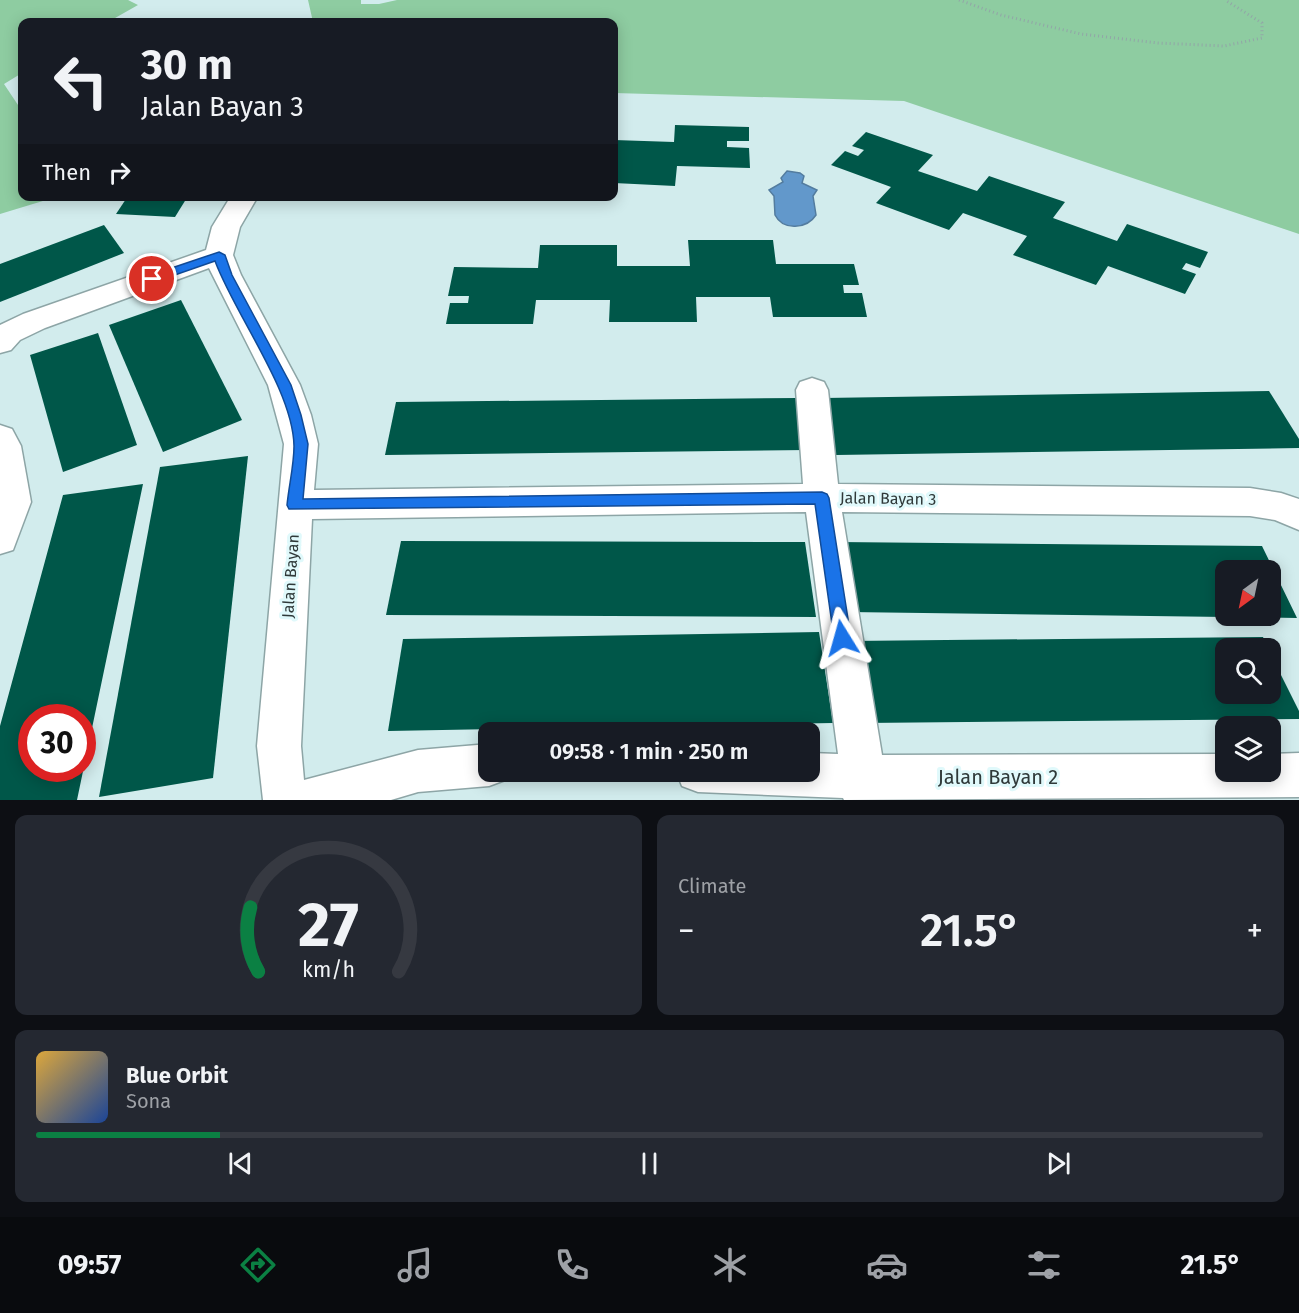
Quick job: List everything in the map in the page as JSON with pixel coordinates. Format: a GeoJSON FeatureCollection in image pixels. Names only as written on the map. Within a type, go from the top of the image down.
{"type":"FeatureCollection","features":[{"type":"Feature","properties":{"kind":"street"},"geometry":{"type":"LineString","coordinates":[[0,342],[9,333],[34,321],[219,255],[226,227],[242,201]]}},
{"type":"Feature","properties":{"kind":"street","name":"Jalan Bayan"},"geometry":{"type":"LineString","coordinates":[[219,255],[226,275],[284,385],[301,444],[279,746],[286,800]]}},
{"type":"Feature","properties":{"kind":"street"},"geometry":{"type":"LineString","coordinates":[[812,390],[822,498],[864,789]]}},
{"type":"Feature","properties":{"kind":"street"},"geometry":{"type":"LineString","coordinates":[[0,438],[4,446],[13,502],[0,539]]}},
{"type":"Feature","properties":{"kind":"street","name":"Jalan Bayan 3"},"geometry":{"type":"LineString","coordinates":[[295,505],[822,498],[1250,501],[1281,507],[1299,515]]}},
{"type":"Feature","properties":{"kind":"street"},"geometry":{"type":"LineString","coordinates":[[309,800],[418,771],[478,766]]}},
{"type":"Feature","properties":{"kind":"street","name":"Jalan Bayan 2"},"geometry":{"type":"LineString","coordinates":[[799,782],[864,789],[1299,775]]}},
{"type":"Feature","properties":{"kind":"path"},"geometry":{"type":"LineString","coordinates":[[959,0],[1001,15],[1081,34],[1158,43],[1224,46],[1262,38],[1262,23],[1224,0]]}},
{"type":"Feature","properties":{"kind":"green space"},"geometry":{"type":"Polygon","coordinates":[[[0,0],[128,0],[138,5],[115,18],[18,18],[18,75],[4,84],[18,105],[18,201],[43,201],[0,214],[0,0]]]}},
{"type":"Feature","properties":{"kind":"green space"},"geometry":{"type":"Polygon","coordinates":[[[308,0],[361,0],[361,4],[379,4],[397,0],[1299,0],[1299,234],[904,101],[618,93],[618,18],[312,18],[308,0]]]}},
{"type":"Feature","properties":{"kind":"water"},"geometry":{"type":"Polygon","coordinates":[[[787,171],[800,173],[804,176],[802,183],[817,190],[813,196],[816,215],[812,220],[801,225],[789,226],[775,215],[774,196],[769,190],[783,182],[781,178],[787,171]]]}},
{"type":"Feature","properties":{"kind":"building"},"geometry":{"type":"Polygon","coordinates":[[[675,125],[749,127],[749,141],[727,141],[727,147],[749,148],[750,168],[677,166],[675,186],[618,183],[618,140],[674,142],[675,125]]]}},
{"type":"Feature","properties":{"kind":"building"},"geometry":{"type":"Polygon","coordinates":[[[866,132],[933,155],[918,171],[977,191],[989,176],[1065,202],[1053,218],[1117,241],[1127,224],[1208,252],[1200,268],[1186,263],[1182,269],[1196,274],[1185,294],[1108,266],[1096,285],[1013,255],[1027,236],[963,213],[949,230],[876,203],[891,187],[831,165],[845,151],[858,156],[864,150],[852,146],[866,132]]]}},
{"type":"Feature","properties":{"kind":"building"},"geometry":{"type":"Polygon","coordinates":[[[125,201],[185,201],[175,217],[116,214],[125,201]]]}},
{"type":"Feature","properties":{"kind":"building"},"geometry":{"type":"Polygon","coordinates":[[[104,225],[124,253],[0,302],[0,264],[104,225]]]}},
{"type":"Feature","properties":{"kind":"building"},"geometry":{"type":"Polygon","coordinates":[[[688,240],[773,240],[776,264],[854,264],[859,285],[843,285],[844,293],[862,293],[867,317],[773,317],[770,297],[696,297],[697,322],[609,322],[610,300],[536,300],[533,324],[446,324],[450,303],[468,303],[469,296],[448,296],[454,267],[538,268],[540,245],[617,245],[617,266],[690,266],[688,240]]]}},
{"type":"Feature","properties":{"kind":"building"},"geometry":{"type":"Polygon","coordinates":[[[181,300],[242,420],[163,452],[109,325],[181,300]]]}},
{"type":"Feature","properties":{"kind":"building"},"geometry":{"type":"Polygon","coordinates":[[[98,333],[137,445],[63,472],[30,355],[98,333]]]}},
{"type":"Feature","properties":{"kind":"building"},"geometry":{"type":"Polygon","coordinates":[[[1269,391],[1299,439],[1299,448],[836,455],[824,398],[1269,391]]]}},
{"type":"Feature","properties":{"kind":"building"},"geometry":{"type":"Polygon","coordinates":[[[798,398],[807,450],[385,455],[396,402],[798,398]]]}},
{"type":"Feature","properties":{"kind":"building"},"geometry":{"type":"Polygon","coordinates":[[[248,456],[213,778],[99,797],[160,467],[248,456]]]}},
{"type":"Feature","properties":{"kind":"building"},"geometry":{"type":"Polygon","coordinates":[[[143,484],[96,709],[96,704],[18,704],[18,782],[81,782],[77,800],[0,800],[0,726],[63,495],[143,484]]]}},
{"type":"Feature","properties":{"kind":"building"},"geometry":{"type":"Polygon","coordinates":[[[401,541],[805,542],[816,617],[386,615],[401,541]]]}},
{"type":"Feature","properties":{"kind":"building"},"geometry":{"type":"Polygon","coordinates":[[[838,542],[1262,546],[1269,560],[1215,560],[1215,617],[848,612],[838,542]]]}},
{"type":"Feature","properties":{"kind":"building"},"geometry":{"type":"Polygon","coordinates":[[[1281,585],[1297,618],[1281,618],[1281,585]]]}},
{"type":"Feature","properties":{"kind":"building"},"geometry":{"type":"Polygon","coordinates":[[[819,632],[833,723],[478,722],[478,729],[388,731],[403,639],[819,632]]]}},
{"type":"Feature","properties":{"kind":"building"},"geometry":{"type":"Polygon","coordinates":[[[1263,637],[1215,638],[1215,704],[1281,704],[1281,675],[1299,711],[1299,719],[1281,719],[1281,716],[1215,716],[1215,720],[864,723],[850,641],[1263,637]]]}},
{"type":"Feature","properties":{"kind":"route"},"geometry":{"type":"LineString","coordinates":[[152,279],[219,255],[226,275],[284,385],[294,415],[301,444],[295,505],[822,498],[842,638]]}}]}
